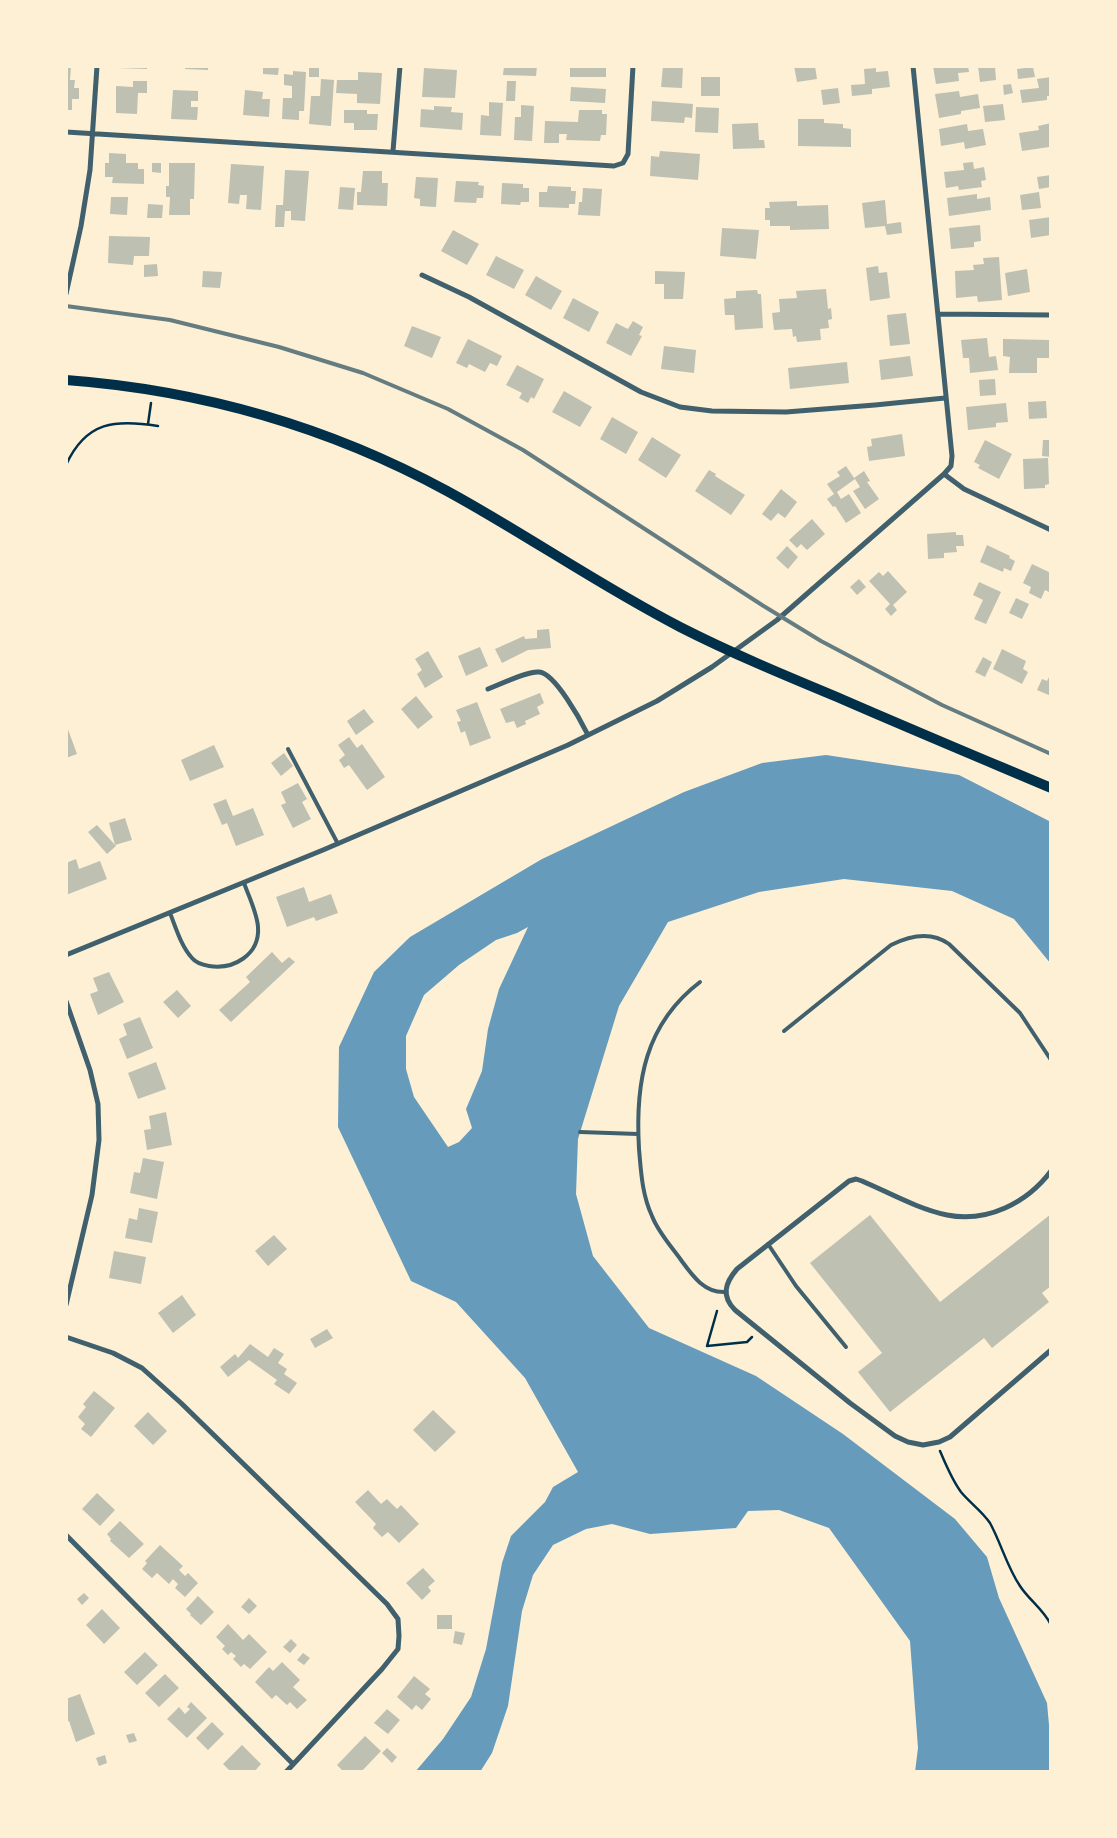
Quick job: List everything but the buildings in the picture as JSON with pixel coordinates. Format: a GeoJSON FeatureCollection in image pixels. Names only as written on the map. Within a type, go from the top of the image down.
{"type":"FeatureCollection","features":[{"type":"Feature","properties":{"kind":"main road"},"geometry":{"type":"LineString","coordinates":[[66,380],[152,390],[212,401],[292,424],[386,460],[448,492],[623,596],[681,627],[743,657],[1051,788]]}},
{"type":"Feature","properties":{"kind":"street"},"geometry":{"type":"LineString","coordinates":[[66,294],[84,209],[93,134],[97,66]]}},
{"type":"Feature","properties":{"kind":"street"},"geometry":{"type":"LineString","coordinates":[[393,151],[400,66]]}},
{"type":"Feature","properties":{"kind":"street"},"geometry":{"type":"LineString","coordinates":[[66,132],[393,151],[607,167],[623,163],[628,154],[633,66]]}},
{"type":"Feature","properties":{"kind":"street"},"geometry":{"type":"LineString","coordinates":[[66,954],[338,844],[588,735],[649,705],[696,677],[748,642],[799,602],[855,550],[944,474],[952,461],[912,66]]}},
{"type":"Feature","properties":{"kind":"street"},"geometry":{"type":"LineString","coordinates":[[422,275],[469,297],[641,392],[680,407],[712,411],[786,412],[874,406],[945,398]]}},
{"type":"Feature","properties":{"kind":"street"},"geometry":{"type":"LineString","coordinates":[[938,314],[1051,315]]}},
{"type":"Feature","properties":{"kind":"street"},"geometry":{"type":"LineString","coordinates":[[944,474],[964,489],[1051,530]]}},
{"type":"Feature","properties":{"kind":"street"},"geometry":{"type":"LineString","coordinates":[[488,689],[530,673],[544,673],[551,678],[580,718],[588,735]]}},
{"type":"Feature","properties":{"kind":"street"},"geometry":{"type":"LineString","coordinates":[[66,1001],[90,1070],[98,1104],[99,1140],[92,1195],[66,1305]]}},
{"type":"Feature","properties":{"kind":"street"},"geometry":{"type":"LineString","coordinates":[[1051,1171],[1028,1195],[1006,1208],[980,1215],[959,1216],[932,1211],[862,1181],[852,1180],[843,1184],[735,1272],[726,1285],[725,1292],[727,1301],[732,1308],[850,1403],[903,1440],[917,1444],[936,1443],[946,1440],[1051,1350]]}},
{"type":"Feature","properties":{"kind":"street"},"geometry":{"type":"LineString","coordinates":[[66,1337],[113,1353],[142,1368],[181,1403],[387,1604],[398,1619],[400,1636],[398,1649],[382,1669],[286,1772]]}},
{"type":"Feature","properties":{"kind":"street"},"geometry":{"type":"LineString","coordinates":[[66,1535],[293,1764]]}},
{"type":"Feature","properties":{"kind":"lane"},"geometry":{"type":"LineString","coordinates":[[288,749],[338,844]]}},
{"type":"Feature","properties":{"kind":"lane"},"geometry":{"type":"LineString","coordinates":[[170,913],[186,949],[193,959],[203,965],[216,967],[228,966],[239,962],[248,955],[257,937],[258,926],[244,883]]}},
{"type":"Feature","properties":{"kind":"lane"},"geometry":{"type":"LineString","coordinates":[[784,1031],[890,945],[911,938],[930,936],[940,938],[949,944],[1020,1013],[1051,1060]]}},
{"type":"Feature","properties":{"kind":"lane"},"geometry":{"type":"LineString","coordinates":[[700,982],[674,1006],[662,1023],[652,1043],[642,1078],[638,1112],[638,1134],[646,1201],[655,1223],[696,1280],[713,1291],[725,1292]]}},
{"type":"Feature","properties":{"kind":"lane"},"geometry":{"type":"LineString","coordinates":[[580,1132],[638,1134]]}},
{"type":"Feature","properties":{"kind":"lane"},"geometry":{"type":"LineString","coordinates":[[768,1244],[796,1286],[846,1347]]}},
{"type":"Feature","properties":{"kind":"path"},"geometry":{"type":"LineString","coordinates":[[148,424],[151,403]]}},
{"type":"Feature","properties":{"kind":"path"},"geometry":{"type":"LineString","coordinates":[[66,465],[79,444],[98,429],[122,422],[158,426]]}},
{"type":"Feature","properties":{"kind":"path"},"geometry":{"type":"LineString","coordinates":[[717,1311],[707,1346],[747,1342],[759,1329]]}},
{"type":"Feature","properties":{"kind":"path"},"geometry":{"type":"LineString","coordinates":[[936,1443],[956,1485],[985,1516],[991,1526],[1018,1584],[1051,1625]]}},
{"type":"Feature","properties":{"kind":"water"},"geometry":{"type":"Polygon","coordinates":[[[826,755],[959,775],[1051,822],[1051,964],[1014,919],[952,891],[844,879],[759,892],[668,922],[619,1006],[578,1139],[576,1194],[593,1256],[649,1328],[756,1376],[843,1434],[955,1519],[987,1557],[999,1598],[1047,1703],[1051,1772],[915,1772],[918,1748],[910,1641],[829,1528],[779,1510],[748,1511],[736,1528],[650,1534],[612,1524],[586,1529],[553,1545],[533,1575],[522,1611],[508,1706],[492,1753],[480,1772],[415,1772],[443,1739],[471,1697],[486,1649],[502,1563],[511,1536],[545,1502],[553,1487],[578,1472],[525,1378],[456,1302],[411,1281],[338,1127],[339,1047],[374,972],[410,937],[542,859],[684,792],[762,763],[826,755]],[[528,927],[496,940],[459,965],[424,995],[406,1036],[406,1069],[414,1097],[448,1147],[459,1142],[472,1128],[466,1109],[482,1071],[488,1029],[499,989],[528,927]]]}},
{"type":"Feature","properties":{"kind":"railway"},"geometry":{"type":"LineString","coordinates":[[66,306],[170,320],[279,347],[363,373],[448,409],[523,450],[762,605],[821,641],[942,705],[1051,754]]}}]}
